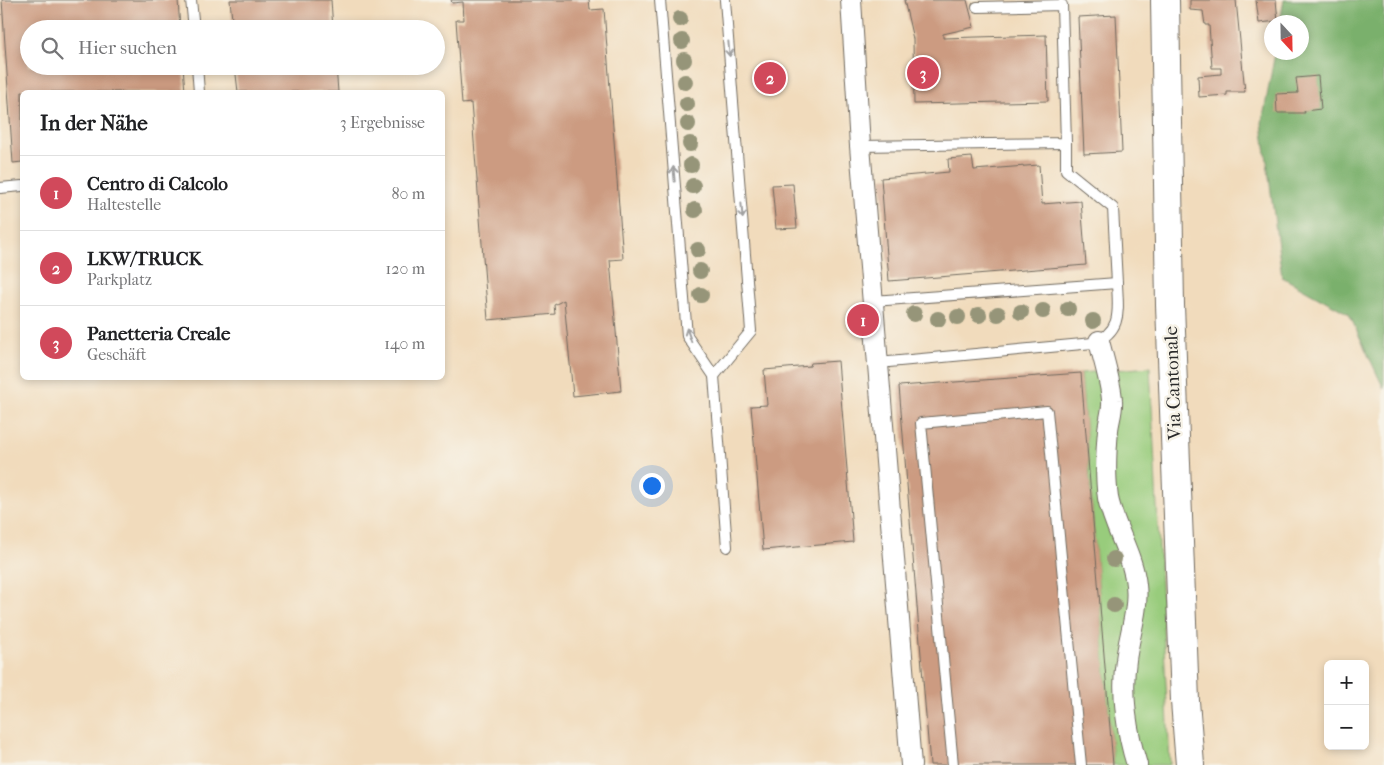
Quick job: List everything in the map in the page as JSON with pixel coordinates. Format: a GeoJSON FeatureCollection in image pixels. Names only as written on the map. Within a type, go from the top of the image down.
{"type":"FeatureCollection","features":[{"type":"Feature","properties":{"kind":"main road","name":"Via Cantonale"},"geometry":{"type":"LineString","coordinates":[[1165,0],[1170,305],[1185,702],[1190,765]]}},
{"type":"Feature","properties":{"kind":"street"},"geometry":{"type":"LineString","coordinates":[[851,0],[860,146],[911,765]]}},
{"type":"Feature","properties":{"kind":"street"},"geometry":{"type":"LineString","coordinates":[[1099,341],[1112,399],[1106,481],[1116,525],[1132,565],[1136,585],[1136,605],[1124,681],[1128,727],[1137,765]]}},
{"type":"Feature","properties":{"kind":"lane"},"geometry":{"type":"LineString","coordinates":[[191,0],[193,20]]}},
{"type":"Feature","properties":{"kind":"lane"},"geometry":{"type":"LineString","coordinates":[[660,0],[687,336],[714,376],[727,547]]}},
{"type":"Feature","properties":{"kind":"lane"},"geometry":{"type":"LineString","coordinates":[[714,376],[751,331],[725,0]]}},
{"type":"Feature","properties":{"kind":"lane"},"geometry":{"type":"LineString","coordinates":[[878,363],[1086,344],[1099,341],[1110,333],[1116,320],[1118,306],[1112,208],[1066,170],[1062,5],[977,7]]}},
{"type":"Feature","properties":{"kind":"lane"},"geometry":{"type":"LineString","coordinates":[[198,75],[199,90]]}},
{"type":"Feature","properties":{"kind":"lane"},"geometry":{"type":"LineString","coordinates":[[860,146],[1066,143]]}},
{"type":"Feature","properties":{"kind":"lane"},"geometry":{"type":"LineString","coordinates":[[0,188],[20,186]]}},
{"type":"Feature","properties":{"kind":"lane"},"geometry":{"type":"LineString","coordinates":[[873,301],[1117,283]]}},
{"type":"Feature","properties":{"kind":"lane"},"geometry":{"type":"LineString","coordinates":[[953,765],[921,423],[1047,411],[1080,765]]}},
{"type":"Feature","properties":{"kind":"green space"},"geometry":{"type":"Polygon","coordinates":[[[1284,0],[1384,0],[1384,389],[1349,314],[1282,277],[1262,123],[1274,60],[1309,60],[1309,15],[1281,15],[1284,0]]]}},
{"type":"Feature","properties":{"kind":"green space"},"geometry":{"type":"Polygon","coordinates":[[[1150,367],[1170,765],[1113,765],[1081,373],[1150,367]]]}},
{"type":"Feature","properties":{"kind":"building"},"geometry":{"type":"Polygon","coordinates":[[[2,0],[178,0],[179,20],[20,20],[20,75],[184,75],[185,90],[20,90],[20,162],[13,163],[2,0]]]}},
{"type":"Feature","properties":{"kind":"building"},"geometry":{"type":"Polygon","coordinates":[[[230,0],[331,0],[332,20],[232,20],[230,0]]]}},
{"type":"Feature","properties":{"kind":"building"},"geometry":{"type":"Polygon","coordinates":[[[451,0],[589,0],[590,10],[604,9],[623,259],[610,260],[621,391],[573,396],[564,300],[554,305],[555,314],[488,320],[471,103],[462,104],[456,20],[464,20],[463,2],[452,3],[451,0]]]}},
{"type":"Feature","properties":{"kind":"building"},"geometry":{"type":"Polygon","coordinates":[[[904,0],[967,0],[974,27],[943,34],[943,38],[1046,35],[1048,101],[914,104],[913,39],[904,0]]]}},
{"type":"Feature","properties":{"kind":"building"},"geometry":{"type":"Polygon","coordinates":[[[1190,0],[1236,0],[1245,92],[1227,92],[1227,95],[1199,97],[1198,76],[1221,74],[1221,68],[1212,68],[1209,25],[1205,25],[1203,11],[1190,10],[1190,0]]]}},
{"type":"Feature","properties":{"kind":"building"},"geometry":{"type":"Polygon","coordinates":[[[1256,0],[1276,0],[1277,15],[1264,15],[1264,22],[1259,23],[1256,0]]]}},
{"type":"Feature","properties":{"kind":"building"},"geometry":{"type":"Polygon","coordinates":[[[1116,15],[1122,152],[1084,154],[1078,17],[1116,15]]]}},
{"type":"Feature","properties":{"kind":"building"},"geometry":{"type":"Polygon","coordinates":[[[236,75],[337,75],[338,90],[238,90],[236,75]]]}},
{"type":"Feature","properties":{"kind":"building"},"geometry":{"type":"Polygon","coordinates":[[[1318,76],[1321,109],[1304,111],[1305,113],[1277,113],[1276,94],[1298,93],[1296,78],[1318,76]]]}},
{"type":"Feature","properties":{"kind":"building"},"geometry":{"type":"Polygon","coordinates":[[[972,157],[974,170],[1039,165],[1042,204],[1081,201],[1086,265],[889,281],[881,178],[949,172],[948,159],[972,157]]]}},
{"type":"Feature","properties":{"kind":"building"},"geometry":{"type":"Polygon","coordinates":[[[793,184],[797,228],[776,229],[772,185],[793,184]]]}},
{"type":"Feature","properties":{"kind":"building"},"geometry":{"type":"Polygon","coordinates":[[[838,361],[853,542],[763,550],[751,406],[767,405],[764,370],[810,366],[811,363],[838,361]]]}},
{"type":"Feature","properties":{"kind":"building"},"geometry":{"type":"Polygon","coordinates":[[[1081,373],[1113,765],[930,765],[899,386],[1081,373]]]}},
{"type":"Feature","properties":{"kind":"place","name":"Panetteria Creale"},"geometry":{"type":"Point","coordinates":[923,73]}},
{"type":"Feature","properties":{"kind":"place","name":"LKW/TRUCK"},"geometry":{"type":"Point","coordinates":[770,78]}},
{"type":"Feature","properties":{"kind":"place","name":"Centro di Calcolo"},"geometry":{"type":"Point","coordinates":[863,320]}}]}
